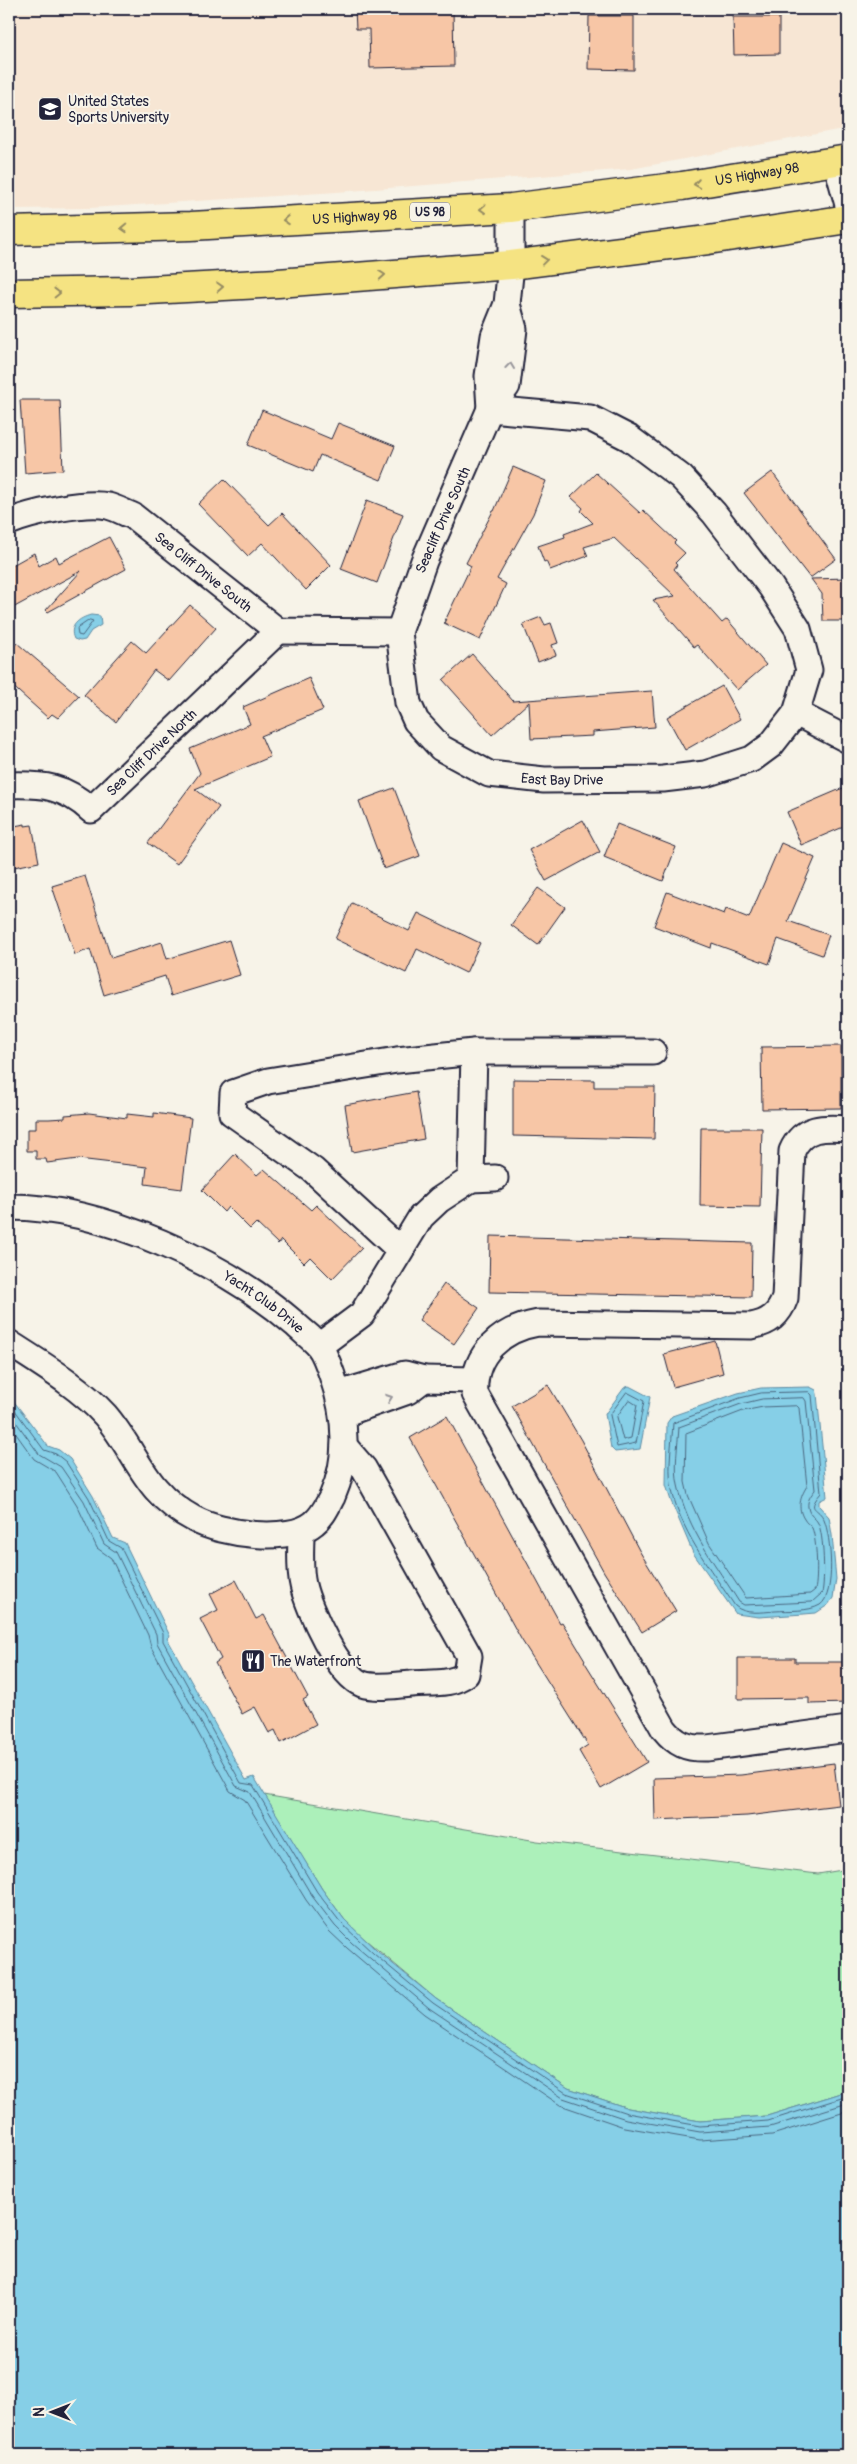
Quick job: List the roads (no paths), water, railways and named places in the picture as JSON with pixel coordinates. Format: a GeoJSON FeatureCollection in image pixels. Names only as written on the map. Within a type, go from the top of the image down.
{"type":"FeatureCollection","features":[{"type":"Feature","properties":{"kind":"main road","name":"US Highway 98"},"geometry":{"type":"LineString","coordinates":[[9,231],[191,226],[511,208],[682,186],[842,160]]}},
{"type":"Feature","properties":{"kind":"main road"},"geometry":{"type":"LineString","coordinates":[[9,293],[130,292],[268,284],[511,264],[708,240],[848,219]]}},
{"type":"Feature","properties":{"kind":"street"},"geometry":{"type":"LineString","coordinates":[[842,160],[848,205]]}},
{"type":"Feature","properties":{"kind":"street","name":"Seacliff Drive South"},"geometry":{"type":"LineString","coordinates":[[399,632],[424,561],[490,409],[507,386],[514,329],[507,304],[511,264],[511,208]]}},
{"type":"Feature","properties":{"kind":"street","name":"East Bay Drive"},"geometry":{"type":"LineString","coordinates":[[399,632],[408,703],[416,721],[441,748],[489,774],[514,778],[579,780],[663,779],[705,774],[752,759],[771,745],[796,713],[809,670],[798,629],[771,587],[714,513],[681,477],[629,438],[590,418],[490,409]]}},
{"type":"Feature","properties":{"kind":"street","name":"Sea Cliff Drive South"},"geometry":{"type":"LineString","coordinates":[[9,522],[24,516],[77,506],[108,506],[133,516],[278,631]]}},
{"type":"Feature","properties":{"kind":"street"},"geometry":{"type":"LineString","coordinates":[[278,631],[399,632]]}},
{"type":"Feature","properties":{"kind":"street","name":"Sea Cliff Drive North"},"geometry":{"type":"LineString","coordinates":[[9,785],[35,784],[53,787],[78,797],[91,810],[278,631]]}},
{"type":"Feature","properties":{"kind":"street"},"geometry":{"type":"LineString","coordinates":[[796,713],[848,740]]}},
{"type":"Feature","properties":{"kind":"street"},"geometry":{"type":"LineString","coordinates":[[400,1250],[313,1170],[232,1113],[233,1093],[268,1081],[396,1060],[474,1052],[653,1052]]}},
{"type":"Feature","properties":{"kind":"street"},"geometry":{"type":"LineString","coordinates":[[319,1346],[362,1314],[421,1217],[439,1200],[483,1178],[474,1052]]}},
{"type":"Feature","properties":{"kind":"street"},"geometry":{"type":"LineString","coordinates":[[848,1129],[820,1129],[804,1133],[797,1140],[792,1151],[785,1298],[781,1308],[773,1318],[763,1324],[751,1326],[548,1323],[522,1326],[509,1331],[499,1339],[479,1364],[474,1380],[475,1394],[664,1729],[671,1738],[691,1749],[848,1729]]}},
{"type":"Feature","properties":{"kind":"street","name":"Yacht Club Drive"},"geometry":{"type":"LineString","coordinates":[[9,1207],[32,1207],[105,1222],[196,1259],[238,1283],[280,1311],[319,1346],[341,1404],[345,1447],[335,1488],[323,1514],[314,1524],[301,1532]]}},
{"type":"Feature","properties":{"kind":"street"},"geometry":{"type":"LineString","coordinates":[[9,1343],[95,1406],[113,1426],[142,1472],[160,1495],[194,1520],[222,1530],[272,1534],[301,1532],[302,1584],[307,1600],[328,1643],[348,1676],[361,1684],[375,1686],[457,1680],[466,1674],[469,1656],[364,1469],[345,1447]]}},
{"type":"Feature","properties":{"kind":"street"},"geometry":{"type":"LineString","coordinates":[[341,1404],[404,1374],[424,1379],[474,1380]]}},
{"type":"Feature","properties":{"kind":"water"},"geometry":{"type":"Polygon","coordinates":[[[91,615],[100,616],[101,625],[91,631],[85,640],[74,639],[72,630],[76,623],[82,618],[91,615]]]}},
{"type":"Feature","properties":{"kind":"water"},"geometry":{"type":"Polygon","coordinates":[[[629,1386],[650,1397],[640,1449],[615,1452],[611,1448],[605,1414],[624,1388],[629,1386]]]}},
{"type":"Feature","properties":{"kind":"water"},"geometry":{"type":"Polygon","coordinates":[[[810,1387],[816,1390],[817,1394],[827,1497],[819,1501],[819,1506],[829,1517],[832,1535],[836,1579],[833,1598],[828,1605],[816,1613],[759,1617],[736,1614],[693,1553],[671,1501],[666,1485],[667,1423],[672,1416],[738,1393],[761,1388],[810,1387]]]}},
{"type":"Feature","properties":{"kind":"water"},"geometry":{"type":"Polygon","coordinates":[[[9,1395],[48,1446],[59,1450],[70,1459],[93,1496],[113,1538],[125,1543],[170,1636],[167,1638],[246,1780],[254,1777],[322,1889],[344,1919],[377,1951],[436,1999],[568,2088],[628,2108],[700,2121],[767,2116],[848,2091],[848,2455],[9,2455],[9,1395]]]}},
{"type":"Feature","properties":{"kind":"place","name":"United States Sports University"},"geometry":{"type":"Point","coordinates":[50,109]}},
{"type":"Feature","properties":{"kind":"place","name":"The Waterfront"},"geometry":{"type":"Point","coordinates":[253,1661]}}]}
